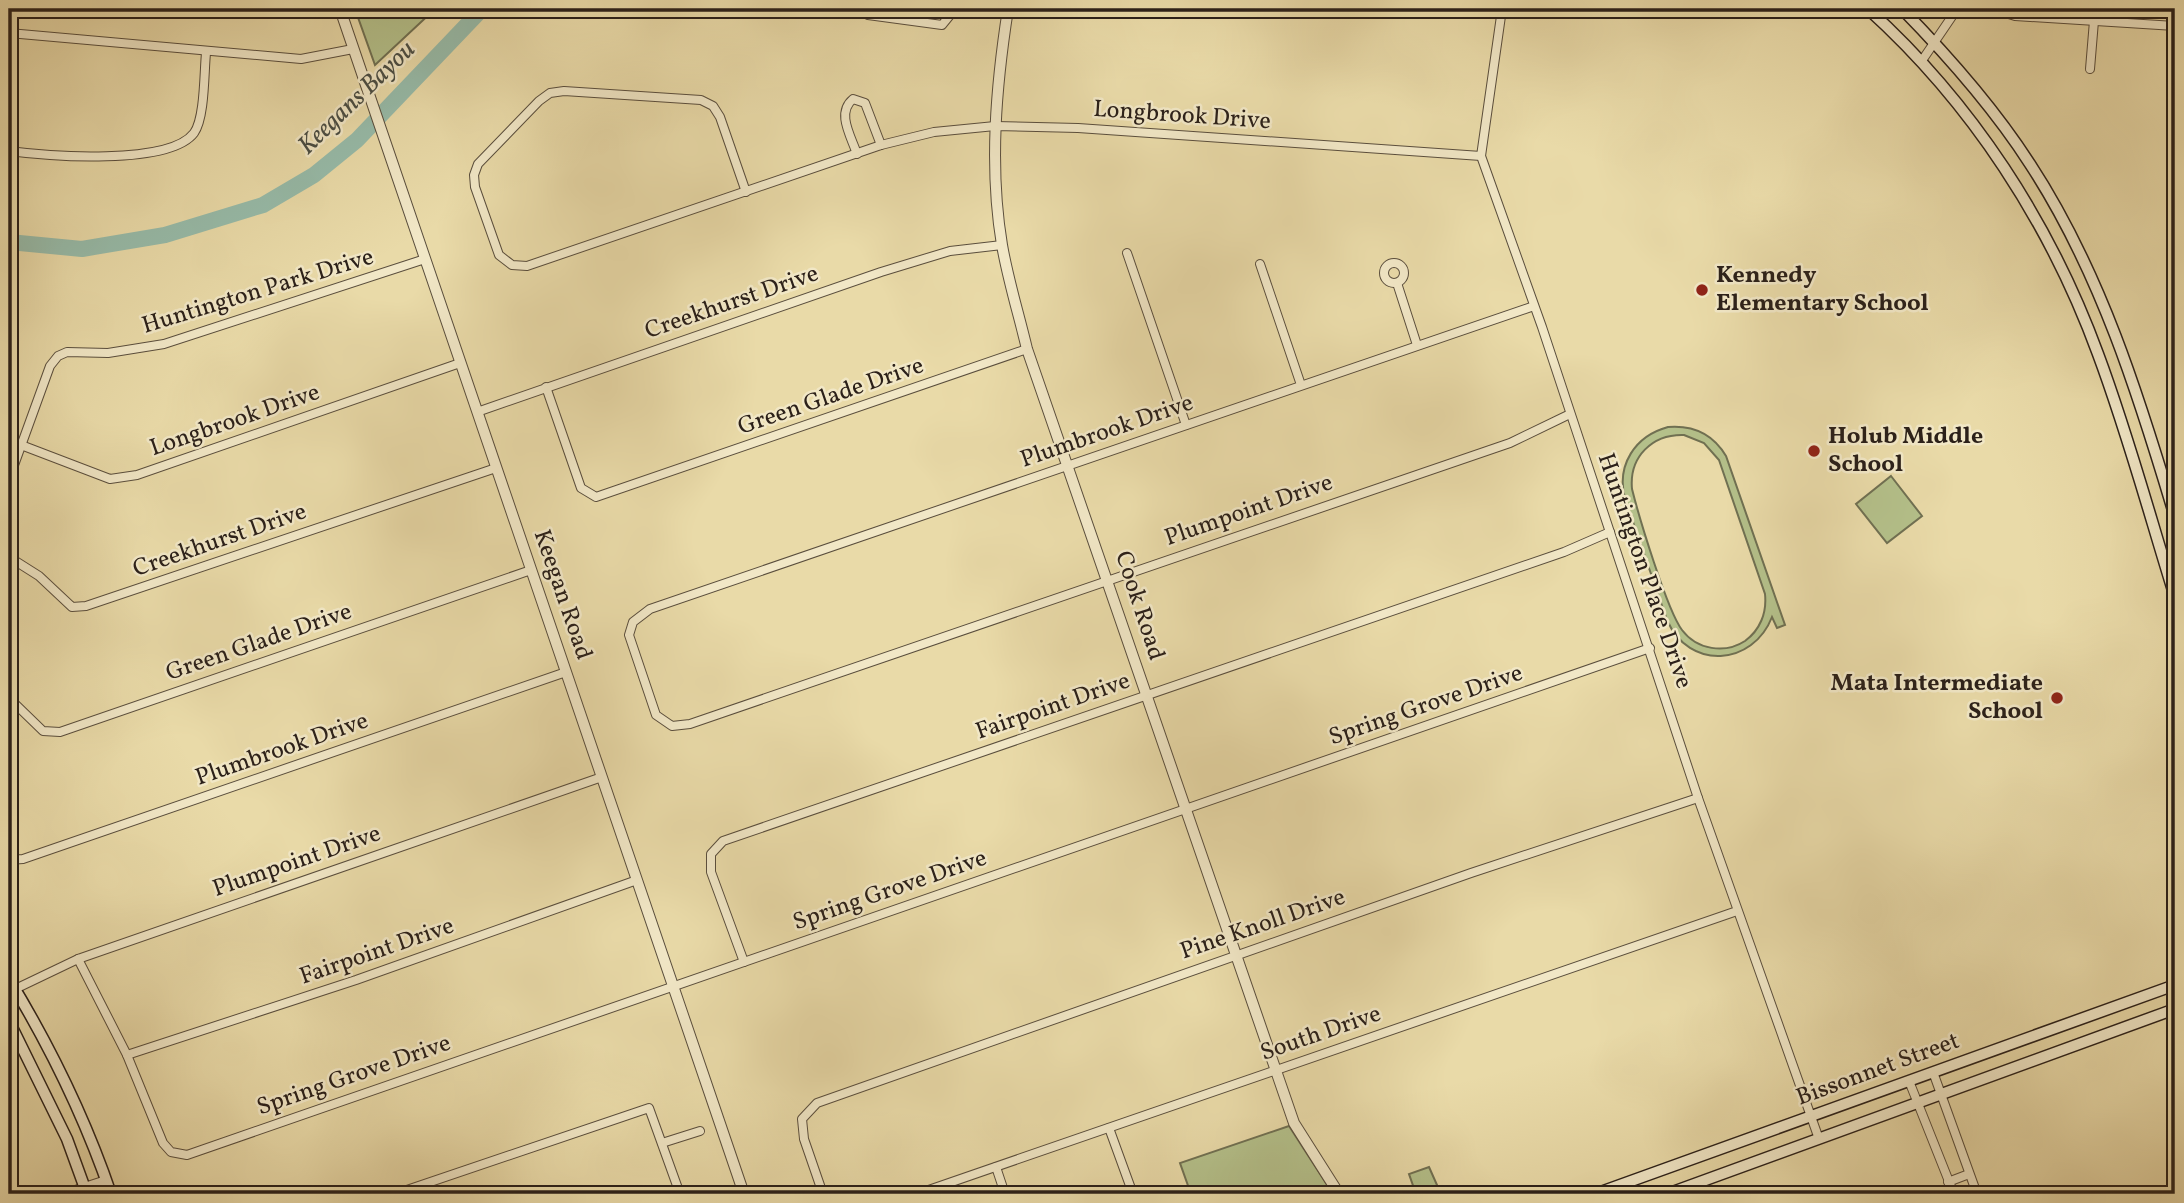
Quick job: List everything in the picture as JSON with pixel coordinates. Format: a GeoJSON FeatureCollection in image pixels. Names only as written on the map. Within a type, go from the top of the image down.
{"type":"FeatureCollection","features":[{"type":"Feature","properties":{"kind":"main road"},"geometry":{"type":"LineString","coordinates":[[1868,9],[1921,62],[1984,138],[2040,226],[2099,356],[2175,597]]}},
{"type":"Feature","properties":{"kind":"main road"},"geometry":{"type":"LineString","coordinates":[[1902,9],[1934,42],[2003,125],[2060,215],[2098,293],[2120,349],[2175,517]]}},
{"type":"Feature","properties":{"kind":"main road"},"geometry":{"type":"LineString","coordinates":[[2040,226],[2060,215]]}},
{"type":"Feature","properties":{"kind":"main road"},"geometry":{"type":"LineString","coordinates":[[2099,356],[2120,349]]}},
{"type":"Feature","properties":{"kind":"main road"},"geometry":{"type":"LineString","coordinates":[[2147,509],[2170,501]]}},
{"type":"Feature","properties":{"kind":"main road","name":"Bissonnet Street"},"geometry":{"type":"LineString","coordinates":[[1595,1194],[1614,1191],[1812,1116],[2175,985]]}},
{"type":"Feature","properties":{"kind":"main road"},"geometry":{"type":"LineString","coordinates":[[11,987],[65,1079],[111,1194]]}},
{"type":"Feature","properties":{"kind":"main road","name":"Bissonnet Street"},"geometry":{"type":"LineString","coordinates":[[1667,1194],[2175,1009]]}},
{"type":"Feature","properties":{"kind":"main road"},"geometry":{"type":"LineString","coordinates":[[9,1021],[44,1088],[85,1191]]}},
{"type":"Feature","properties":{"kind":"main road"},"geometry":{"type":"LineString","coordinates":[[2068,1024],[2075,1046]]}},
{"type":"Feature","properties":{"kind":"street","name":"Keegan Road"},"geometry":{"type":"LineString","coordinates":[[340,9],[744,1194]]}},
{"type":"Feature","properties":{"kind":"street"},"geometry":{"type":"LineString","coordinates":[[860,9],[868,15],[942,25],[955,9]]}},
{"type":"Feature","properties":{"kind":"street","name":"Cook Road"},"geometry":{"type":"LineString","coordinates":[[1008,9],[995,126],[1002,245],[1027,349],[1109,580],[1234,955],[1294,1123],[1339,1194]]}},
{"type":"Feature","properties":{"kind":"street","name":"Huntington Place Drive"},"geometry":{"type":"LineString","coordinates":[[1502,9],[1481,156],[1650,648],[1698,798],[1819,1139]]}},
{"type":"Feature","properties":{"kind":"street"},"geometry":{"type":"LineString","coordinates":[[1921,62],[1957,9]]}},
{"type":"Feature","properties":{"kind":"street"},"geometry":{"type":"LineString","coordinates":[[1993,9],[2015,16],[2175,26]]}},
{"type":"Feature","properties":{"kind":"street"},"geometry":{"type":"LineString","coordinates":[[2090,69],[2094,21]]}},
{"type":"Feature","properties":{"kind":"street"},"geometry":{"type":"LineString","coordinates":[[9,33],[206,53],[302,59],[353,49]]}},
{"type":"Feature","properties":{"kind":"street"},"geometry":{"type":"LineString","coordinates":[[9,151],[79,156],[141,154],[178,143],[193,134],[199,122],[206,53]]}},
{"type":"Feature","properties":{"kind":"street","name":"Longbrook Drive"},"geometry":{"type":"LineString","coordinates":[[746,192],[720,117],[713,106],[701,100],[564,90],[550,93],[486,156],[474,175],[475,187],[499,255],[512,265],[527,266],[746,192],[881,145],[934,132],[995,126],[1078,128],[1481,156]]}},
{"type":"Feature","properties":{"kind":"street"},"geometry":{"type":"LineString","coordinates":[[858,153],[844,116],[847,104],[853,99],[866,103],[881,145]]}},
{"type":"Feature","properties":{"kind":"street","name":"Creekhurst Drive"},"geometry":{"type":"LineString","coordinates":[[477,412],[881,272],[950,251],[1002,245]]}},
{"type":"Feature","properties":{"kind":"street"},"geometry":{"type":"LineString","coordinates":[[1127,253],[1186,425]]}},
{"type":"Feature","properties":{"kind":"street","name":"Huntington Park Drive"},"geometry":{"type":"LineString","coordinates":[[21,445],[50,366],[58,356],[67,352],[108,353],[163,344],[425,259]]}},
{"type":"Feature","properties":{"kind":"street"},"geometry":{"type":"LineString","coordinates":[[1260,264],[1301,385]]}},
{"type":"Feature","properties":{"kind":"street"},"geometry":{"type":"LineString","coordinates":[[1397,283],[1417,345]]}},
{"type":"Feature","properties":{"kind":"street","name":"Plumbrook Drive"},"geometry":{"type":"LineString","coordinates":[[739,707],[690,724],[672,726],[656,715],[629,635],[633,622],[650,609],[692,594],[1534,306]]}},
{"type":"Feature","properties":{"kind":"street","name":"Green Glade Drive"},"geometry":{"type":"LineString","coordinates":[[546,387],[581,488],[596,497],[1027,349]]}},
{"type":"Feature","properties":{"kind":"street","name":"Longbrook Drive"},"geometry":{"type":"LineString","coordinates":[[21,445],[110,479],[137,475],[460,363]]}},
{"type":"Feature","properties":{"kind":"street","name":"Plumpoint Drive"},"geometry":{"type":"LineString","coordinates":[[739,707],[1510,443],[1570,415]]}},
{"type":"Feature","properties":{"kind":"street"},"geometry":{"type":"LineString","coordinates":[[9,479],[21,445]]}},
{"type":"Feature","properties":{"kind":"street","name":"Creekhurst Drive"},"geometry":{"type":"LineString","coordinates":[[9,557],[39,576],[72,607],[86,606],[496,468]]}},
{"type":"Feature","properties":{"kind":"street","name":"Fairpoint Drive"},"geometry":{"type":"LineString","coordinates":[[744,962],[711,872],[710,854],[723,841],[1564,552],[1610,532]]}},
{"type":"Feature","properties":{"kind":"street","name":"Green Glade Drive"},"geometry":{"type":"LineString","coordinates":[[9,698],[43,731],[60,732],[531,570]]}},
{"type":"Feature","properties":{"kind":"street","name":"Spring Grove Drive"},"geometry":{"type":"LineString","coordinates":[[127,1055],[156,1125],[171,1152],[187,1154],[1650,648]]}},
{"type":"Feature","properties":{"kind":"street","name":"Plumbrook Drive"},"geometry":{"type":"LineString","coordinates":[[9,860],[23,859],[566,672]]}},
{"type":"Feature","properties":{"kind":"street","name":"Plumpoint Drive"},"geometry":{"type":"LineString","coordinates":[[11,987],[78,959],[602,777]]}},
{"type":"Feature","properties":{"kind":"street","name":"Pine Knoll Drive"},"geometry":{"type":"LineString","coordinates":[[823,1194],[804,1139],[802,1119],[817,1102],[1234,955],[1698,798]]}},
{"type":"Feature","properties":{"kind":"street","name":"Fairpoint Drive"},"geometry":{"type":"LineString","coordinates":[[127,1055],[356,981],[637,880]]}},
{"type":"Feature","properties":{"kind":"street","name":"South Drive"},"geometry":{"type":"LineString","coordinates":[[917,1194],[1737,911]]}},
{"type":"Feature","properties":{"kind":"street"},"geometry":{"type":"LineString","coordinates":[[78,959],[127,1055]]}},
{"type":"Feature","properties":{"kind":"street"},"geometry":{"type":"LineString","coordinates":[[1933,1072],[1977,1194]]}},
{"type":"Feature","properties":{"kind":"street"},"geometry":{"type":"LineString","coordinates":[[1909,1081],[1954,1194]]}},
{"type":"Feature","properties":{"kind":"street"},"geometry":{"type":"LineString","coordinates":[[398,1194],[649,1108],[680,1194]]}},
{"type":"Feature","properties":{"kind":"street"},"geometry":{"type":"LineString","coordinates":[[1109,1128],[1133,1194]]}},
{"type":"Feature","properties":{"kind":"street"},"geometry":{"type":"LineString","coordinates":[[662,1143],[700,1131]]}},
{"type":"Feature","properties":{"kind":"street"},"geometry":{"type":"LineString","coordinates":[[996,1167],[1005,1194]]}},
{"type":"Feature","properties":{"kind":"street"},"geometry":{"type":"LineString","coordinates":[[1948,1182],[1969,1174]]}},
{"type":"Feature","properties":{"kind":"street"},"geometry":{"type":"LineString","coordinates":[[63,1194],[85,1191],[106,1180]]}},
{"type":"Feature","properties":{"kind":"green space"},"geometry":{"type":"Polygon","coordinates":[[[355,9],[435,9],[375,65],[355,9]]]}},
{"type":"Feature","properties":{"kind":"green space"},"geometry":{"type":"Polygon","coordinates":[[[1668,427],[1694,429],[1715,442],[1726,456],[1785,625],[1777,628],[1772,617],[1763,633],[1751,645],[1736,653],[1721,656],[1690,648],[1677,637],[1667,620],[1623,487],[1623,475],[1631,454],[1646,437],[1668,427]],[[1684,435],[1653,443],[1634,467],[1632,489],[1654,562],[1682,630],[1703,646],[1720,649],[1737,645],[1755,632],[1764,614],[1765,594],[1719,460],[1704,443],[1684,435]]]}},
{"type":"Feature","properties":{"kind":"green space"},"geometry":{"type":"Polygon","coordinates":[[[1891,476],[1922,516],[1887,543],[1856,504],[1891,476]]]}},
{"type":"Feature","properties":{"kind":"green space"},"geometry":{"type":"Polygon","coordinates":[[[1289,1126],[1333,1194],[1191,1194],[1180,1163],[1289,1126]]]}},
{"type":"Feature","properties":{"kind":"green space"},"geometry":{"type":"Polygon","coordinates":[[[1429,1167],[1441,1194],[1416,1194],[1409,1174],[1429,1167]]]}},
{"type":"Feature","properties":{"kind":"waterway","name":"Keegans Bayou"},"geometry":{"type":"LineString","coordinates":[[9,242],[82,249],[165,235],[263,205],[314,175],[357,140],[482,9]]}},
{"type":"Feature","properties":{"kind":"place","name":"Kennedy Elementary School"},"geometry":{"type":"Point","coordinates":[1702,290]}},
{"type":"Feature","properties":{"kind":"place","name":"Holub Middle School"},"geometry":{"type":"Point","coordinates":[1814,451]}},
{"type":"Feature","properties":{"kind":"place","name":"Mata Intermediate School"},"geometry":{"type":"Point","coordinates":[2057,698]}}]}
